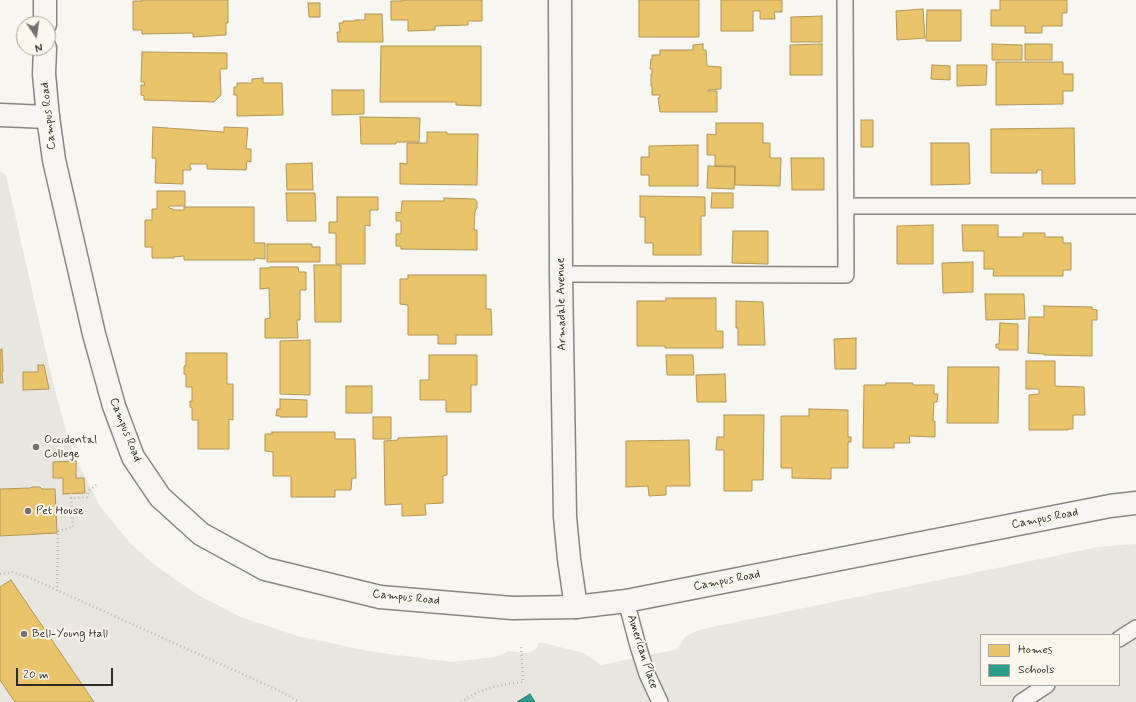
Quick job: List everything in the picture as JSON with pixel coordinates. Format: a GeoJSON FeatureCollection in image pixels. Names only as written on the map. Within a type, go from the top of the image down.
{"type":"FeatureCollection","features":[{"type":"Feature","properties":{"kind":"street"},"geometry":{"type":"LineString","coordinates":[[45,0],[45,16]]}},
{"type":"Feature","properties":{"kind":"street","name":"Armadale Avenue"},"geometry":{"type":"LineString","coordinates":[[560,0],[561,274],[565,517],[576,606]]}},
{"type":"Feature","properties":{"kind":"street","name":"Campus Road"},"geometry":{"type":"LineString","coordinates":[[45,56],[44,74],[54,160],[94,334],[114,406],[133,458],[160,497],[201,534],[265,569],[380,597],[512,608],[576,606],[626,601],[1110,506],[1136,503]]}},
{"type":"Feature","properties":{"kind":"street"},"geometry":{"type":"LineString","coordinates":[[0,115],[48,118]]}},
{"type":"Feature","properties":{"kind":"lane"},"geometry":{"type":"LineString","coordinates":[[561,274],[846,275],[846,0]]}},
{"type":"Feature","properties":{"kind":"lane"},"geometry":{"type":"LineString","coordinates":[[846,206],[1136,206]]}},
{"type":"Feature","properties":{"kind":"lane","name":"American Place"},"geometry":{"type":"LineString","coordinates":[[626,601],[647,674],[660,702]]}},
{"type":"Feature","properties":{"kind":"lane"},"geometry":{"type":"LineString","coordinates":[[1120,638],[1136,628]]}},
{"type":"Feature","properties":{"kind":"lane"},"geometry":{"type":"LineString","coordinates":[[1021,702],[1045,686]]}},
{"type":"Feature","properties":{"kind":"path"},"geometry":{"type":"LineString","coordinates":[[71,498],[87,497],[88,491],[96,485]]}},
{"type":"Feature","properties":{"kind":"path"},"geometry":{"type":"LineString","coordinates":[[57,591],[58,531],[73,527],[71,488]]}},
{"type":"Feature","properties":{"kind":"path"},"geometry":{"type":"LineString","coordinates":[[0,574],[12,572],[28,577],[280,691],[299,702]]}},
{"type":"Feature","properties":{"kind":"path"},"geometry":{"type":"LineString","coordinates":[[461,702],[478,692],[492,687],[523,682],[521,644]]}},
{"type":"Feature","properties":{"kind":"shaded area","name":"Occidental College"},"geometry":{"type":"Polygon","coordinates":[[[0,171],[6,175],[53,383],[67,434],[76,459],[100,506],[130,543],[156,566],[198,595],[241,617],[297,636],[374,652],[452,662],[495,657],[509,651],[529,653],[536,649],[539,642],[584,653],[601,665],[678,649],[685,637],[698,630],[1098,547],[1136,544],[1136,702],[0,702],[0,171]]]}},
{"type":"Feature","properties":{"kind":"shaded area"},"geometry":{"type":"Polygon","coordinates":[[[1136,692],[1136,702],[1121,702],[1136,692]]]}},
{"type":"Feature","properties":{"kind":"building: Homes"},"geometry":{"type":"Polygon","coordinates":[[[228,0],[228,23],[226,23],[226,35],[193,37],[193,33],[142,34],[142,30],[133,30],[133,1],[228,0]]]}},
{"type":"Feature","properties":{"kind":"building: Homes"},"geometry":{"type":"Polygon","coordinates":[[[482,0],[482,21],[468,21],[468,25],[435,26],[435,30],[408,31],[408,20],[391,20],[391,1],[482,0]]]}},
{"type":"Feature","properties":{"kind":"building: Homes"},"geometry":{"type":"Polygon","coordinates":[[[639,0],[699,0],[699,37],[639,37],[639,0]]]}},
{"type":"Feature","properties":{"kind":"building: Homes"},"geometry":{"type":"Polygon","coordinates":[[[721,0],[782,0],[782,12],[774,12],[775,19],[760,19],[760,11],[753,11],[753,31],[721,31],[721,0]]]}},
{"type":"Feature","properties":{"kind":"building: Homes"},"geometry":{"type":"Polygon","coordinates":[[[1000,0],[1067,0],[1067,13],[1062,13],[1062,26],[1042,26],[1042,33],[1025,33],[1025,26],[991,26],[991,10],[1000,10],[1000,0]]]}},
{"type":"Feature","properties":{"kind":"building: Homes"},"geometry":{"type":"Polygon","coordinates":[[[308,3],[320,3],[320,17],[309,17],[308,3]]]}},
{"type":"Feature","properties":{"kind":"building: Homes"},"geometry":{"type":"Polygon","coordinates":[[[923,9],[925,38],[897,40],[896,11],[923,9]]]}},
{"type":"Feature","properties":{"kind":"building: Homes"},"geometry":{"type":"Polygon","coordinates":[[[927,10],[961,10],[961,41],[926,41],[927,10]]]}},
{"type":"Feature","properties":{"kind":"building: Homes"},"geometry":{"type":"Polygon","coordinates":[[[365,14],[382,14],[383,42],[338,42],[337,32],[340,32],[339,23],[343,23],[343,21],[365,20],[365,14]]]}},
{"type":"Feature","properties":{"kind":"building: Homes"},"geometry":{"type":"Polygon","coordinates":[[[822,16],[822,42],[791,42],[791,17],[822,16]]]}},
{"type":"Feature","properties":{"kind":"building: Homes"},"geometry":{"type":"Polygon","coordinates":[[[703,44],[703,50],[706,50],[707,66],[721,67],[721,89],[708,90],[717,91],[717,112],[660,112],[658,98],[660,95],[652,95],[652,69],[650,69],[652,55],[660,55],[660,50],[693,50],[693,45],[703,44]]]}},
{"type":"Feature","properties":{"kind":"building: Homes"},"geometry":{"type":"Polygon","coordinates":[[[822,44],[822,75],[790,75],[790,45],[822,44]]]}},
{"type":"Feature","properties":{"kind":"building: Homes"},"geometry":{"type":"Polygon","coordinates":[[[992,44],[1022,45],[1022,60],[992,60],[992,44]]]}},
{"type":"Feature","properties":{"kind":"building: Homes"},"geometry":{"type":"Polygon","coordinates":[[[1025,44],[1052,44],[1052,60],[1025,60],[1025,44]]]}},
{"type":"Feature","properties":{"kind":"building: Homes"},"geometry":{"type":"Polygon","coordinates":[[[381,46],[481,46],[481,106],[456,105],[456,102],[380,102],[381,46]]]}},
{"type":"Feature","properties":{"kind":"building: Homes"},"geometry":{"type":"Polygon","coordinates":[[[142,52],[227,53],[227,69],[220,69],[221,95],[214,102],[144,100],[144,96],[141,95],[141,85],[145,85],[144,82],[141,82],[142,52]]]}},
{"type":"Feature","properties":{"kind":"building: Homes"},"geometry":{"type":"Polygon","coordinates":[[[996,62],[1063,62],[1063,74],[1073,74],[1073,91],[1063,91],[1063,104],[996,105],[996,62]]]}},
{"type":"Feature","properties":{"kind":"building: Homes"},"geometry":{"type":"Polygon","coordinates":[[[932,65],[950,66],[950,80],[931,79],[932,65]]]}},
{"type":"Feature","properties":{"kind":"building: Homes"},"geometry":{"type":"Polygon","coordinates":[[[957,65],[987,65],[986,85],[957,86],[957,65]]]}},
{"type":"Feature","properties":{"kind":"building: Homes"},"geometry":{"type":"Polygon","coordinates":[[[263,78],[263,83],[282,83],[283,115],[237,116],[237,95],[234,95],[234,87],[237,87],[237,83],[252,83],[252,79],[263,78]]]}},
{"type":"Feature","properties":{"kind":"building: Homes"},"geometry":{"type":"Polygon","coordinates":[[[332,90],[364,90],[364,114],[332,115],[332,90]]]}},
{"type":"Feature","properties":{"kind":"building: Homes"},"geometry":{"type":"Polygon","coordinates":[[[360,117],[420,118],[419,142],[396,142],[396,144],[361,144],[360,117]]]}},
{"type":"Feature","properties":{"kind":"building: Homes"},"geometry":{"type":"Polygon","coordinates":[[[861,120],[873,120],[873,147],[861,147],[861,120]]]}},
{"type":"Feature","properties":{"kind":"building: Homes"},"geometry":{"type":"Polygon","coordinates":[[[716,123],[763,123],[763,143],[770,143],[770,158],[781,158],[780,186],[735,185],[735,166],[715,166],[715,155],[707,155],[707,134],[716,135],[716,123]]]}},
{"type":"Feature","properties":{"kind":"building: Homes"},"geometry":{"type":"Polygon","coordinates":[[[153,127],[224,132],[224,127],[248,128],[246,149],[251,149],[251,162],[247,161],[246,170],[207,169],[207,164],[190,164],[191,170],[183,170],[183,184],[155,183],[156,158],[152,158],[153,127]]]}},
{"type":"Feature","properties":{"kind":"building: Homes"},"geometry":{"type":"Polygon","coordinates":[[[1074,128],[1075,184],[1042,184],[1042,170],[1037,170],[1037,173],[991,173],[991,129],[1074,128]]]}},
{"type":"Feature","properties":{"kind":"building: Homes"},"geometry":{"type":"Polygon","coordinates":[[[427,132],[447,132],[447,134],[478,134],[477,185],[400,184],[400,163],[407,164],[407,143],[427,143],[427,132]]]}},
{"type":"Feature","properties":{"kind":"building: Homes"},"geometry":{"type":"Polygon","coordinates":[[[931,143],[969,143],[970,184],[931,185],[931,143]]]}},
{"type":"Feature","properties":{"kind":"building: Homes"},"geometry":{"type":"Polygon","coordinates":[[[698,145],[698,186],[649,186],[649,175],[641,175],[641,157],[649,157],[649,146],[698,145]]]}},
{"type":"Feature","properties":{"kind":"building: Homes"},"geometry":{"type":"Polygon","coordinates":[[[791,158],[824,158],[824,190],[792,190],[791,158]]]}},
{"type":"Feature","properties":{"kind":"building: Homes"},"geometry":{"type":"Polygon","coordinates":[[[312,163],[313,190],[287,190],[286,164],[312,163]]]}},
{"type":"Feature","properties":{"kind":"building: Homes"},"geometry":{"type":"Polygon","coordinates":[[[708,166],[735,167],[734,189],[707,188],[708,166]]]}},
{"type":"Feature","properties":{"kind":"building: Homes"},"geometry":{"type":"Polygon","coordinates":[[[157,191],[185,191],[185,206],[169,206],[169,208],[173,210],[184,210],[184,207],[254,207],[254,243],[265,243],[265,259],[184,260],[184,256],[173,257],[174,258],[152,258],[152,247],[145,247],[145,220],[152,220],[152,209],[157,209],[157,191]]]}},
{"type":"Feature","properties":{"kind":"building: Homes"},"geometry":{"type":"Polygon","coordinates":[[[286,193],[315,193],[316,221],[287,221],[286,193]]]}},
{"type":"Feature","properties":{"kind":"building: Homes"},"geometry":{"type":"Polygon","coordinates":[[[712,193],[733,193],[733,208],[711,208],[712,193]]]}},
{"type":"Feature","properties":{"kind":"building: Homes"},"geometry":{"type":"Polygon","coordinates":[[[640,196],[705,197],[705,216],[701,216],[701,255],[653,255],[653,243],[645,243],[645,217],[640,217],[640,196]]]}},
{"type":"Feature","properties":{"kind":"building: Homes"},"geometry":{"type":"Polygon","coordinates":[[[337,197],[378,197],[378,210],[370,210],[370,226],[365,225],[365,264],[336,264],[336,233],[329,233],[329,222],[337,222],[337,197]]]}},
{"type":"Feature","properties":{"kind":"building: Homes"},"geometry":{"type":"Polygon","coordinates":[[[444,198],[475,199],[477,202],[474,230],[477,230],[477,250],[401,249],[401,246],[396,246],[396,234],[401,234],[401,221],[396,221],[396,212],[401,213],[402,201],[444,201],[444,198]]]}},
{"type":"Feature","properties":{"kind":"building: Homes"},"geometry":{"type":"Polygon","coordinates":[[[933,225],[933,264],[897,264],[897,226],[933,225]]]}},
{"type":"Feature","properties":{"kind":"building: Homes"},"geometry":{"type":"Polygon","coordinates":[[[962,225],[998,225],[998,237],[1023,237],[1023,233],[1045,233],[1045,237],[1063,237],[1063,243],[1071,243],[1071,270],[1063,270],[1063,276],[993,276],[994,269],[984,269],[984,251],[963,251],[962,225]]]}},
{"type":"Feature","properties":{"kind":"building: Homes"},"geometry":{"type":"Polygon","coordinates":[[[733,231],[768,231],[768,264],[732,263],[733,231]]]}},
{"type":"Feature","properties":{"kind":"building: Homes"},"geometry":{"type":"Polygon","coordinates":[[[267,244],[312,244],[312,247],[320,247],[320,262],[267,262],[267,244]]]}},
{"type":"Feature","properties":{"kind":"building: Homes"},"geometry":{"type":"Polygon","coordinates":[[[973,262],[973,292],[943,293],[942,263],[973,262]]]}},
{"type":"Feature","properties":{"kind":"building: Homes"},"geometry":{"type":"Polygon","coordinates":[[[314,265],[341,265],[341,322],[315,322],[314,265]]]}},
{"type":"Feature","properties":{"kind":"building: Homes"},"geometry":{"type":"Polygon","coordinates":[[[298,267],[299,272],[306,272],[306,290],[300,290],[300,320],[297,320],[298,338],[265,338],[265,319],[270,318],[269,288],[260,289],[260,268],[298,267]]]}},
{"type":"Feature","properties":{"kind":"building: Homes"},"geometry":{"type":"Polygon","coordinates":[[[408,275],[486,275],[486,309],[491,309],[492,335],[456,335],[456,344],[438,344],[438,335],[408,335],[408,305],[400,304],[400,279],[408,279],[408,275]]]}},
{"type":"Feature","properties":{"kind":"building: Homes"},"geometry":{"type":"Polygon","coordinates":[[[985,294],[1024,294],[1025,319],[986,320],[985,294]]]}},
{"type":"Feature","properties":{"kind":"building: Homes"},"geometry":{"type":"Polygon","coordinates":[[[666,298],[716,298],[716,331],[723,331],[723,348],[665,348],[665,346],[637,346],[637,301],[666,301],[666,298]]]}},
{"type":"Feature","properties":{"kind":"building: Homes"},"geometry":{"type":"Polygon","coordinates":[[[736,301],[763,302],[765,345],[738,345],[738,328],[736,328],[736,301]]]}},
{"type":"Feature","properties":{"kind":"building: Homes"},"geometry":{"type":"Polygon","coordinates":[[[1044,306],[1092,307],[1092,309],[1097,310],[1097,320],[1092,320],[1092,356],[1044,355],[1028,353],[1029,317],[1044,317],[1044,306]]]}},
{"type":"Feature","properties":{"kind":"building: Homes"},"geometry":{"type":"Polygon","coordinates":[[[1000,323],[1018,324],[1018,350],[999,350],[999,348],[996,348],[996,344],[999,344],[1000,323]]]}},
{"type":"Feature","properties":{"kind":"building: Homes"},"geometry":{"type":"Polygon","coordinates":[[[856,338],[856,369],[835,369],[834,339],[856,338]]]}},
{"type":"Feature","properties":{"kind":"building: Homes"},"geometry":{"type":"Polygon","coordinates":[[[310,340],[310,395],[280,394],[280,341],[310,340]]]}},
{"type":"Feature","properties":{"kind":"building: Homes"},"geometry":{"type":"Polygon","coordinates":[[[2,349],[3,383],[0,383],[0,350],[2,349]]]}},
{"type":"Feature","properties":{"kind":"building: Homes"},"geometry":{"type":"Polygon","coordinates":[[[186,353],[227,353],[227,384],[233,384],[233,420],[229,419],[229,449],[198,449],[198,420],[192,420],[192,408],[190,407],[190,401],[192,401],[192,387],[186,387],[186,374],[184,374],[184,366],[186,366],[186,353]]]}},
{"type":"Feature","properties":{"kind":"building: Homes"},"geometry":{"type":"Polygon","coordinates":[[[429,355],[477,355],[477,385],[471,385],[471,412],[446,412],[446,400],[420,400],[420,380],[429,380],[429,355]]]}},
{"type":"Feature","properties":{"kind":"building: Homes"},"geometry":{"type":"Polygon","coordinates":[[[666,355],[693,355],[694,375],[667,375],[666,355]]]}},
{"type":"Feature","properties":{"kind":"building: Homes"},"geometry":{"type":"Polygon","coordinates":[[[1026,361],[1055,361],[1055,386],[1084,387],[1085,415],[1073,415],[1073,429],[1029,430],[1029,395],[1039,394],[1039,389],[1026,389],[1026,361]]]}},
{"type":"Feature","properties":{"kind":"building: Homes"},"geometry":{"type":"Polygon","coordinates":[[[38,365],[44,365],[49,389],[23,390],[23,372],[38,372],[38,365]]]}},
{"type":"Feature","properties":{"kind":"building: Homes"},"geometry":{"type":"Polygon","coordinates":[[[948,367],[999,367],[998,423],[947,423],[948,367]]]}},
{"type":"Feature","properties":{"kind":"building: Homes"},"geometry":{"type":"Polygon","coordinates":[[[725,374],[726,402],[697,402],[696,375],[725,374]]]}},
{"type":"Feature","properties":{"kind":"building: Homes"},"geometry":{"type":"Polygon","coordinates":[[[886,383],[934,385],[934,394],[938,394],[937,402],[934,402],[933,421],[935,421],[935,437],[909,436],[910,443],[894,443],[894,448],[863,448],[864,385],[886,385],[886,383]]]}},
{"type":"Feature","properties":{"kind":"building: Homes"},"geometry":{"type":"Polygon","coordinates":[[[346,386],[372,386],[372,413],[346,413],[346,386]]]}},
{"type":"Feature","properties":{"kind":"building: Homes"},"geometry":{"type":"Polygon","coordinates":[[[280,399],[307,400],[307,417],[276,416],[277,409],[280,409],[280,399]]]}},
{"type":"Feature","properties":{"kind":"building: Homes"},"geometry":{"type":"Polygon","coordinates":[[[809,409],[848,410],[848,437],[851,437],[851,442],[848,442],[848,468],[831,468],[831,479],[792,478],[792,468],[781,468],[781,416],[809,416],[809,409]]]}},
{"type":"Feature","properties":{"kind":"building: Homes"},"geometry":{"type":"Polygon","coordinates":[[[724,415],[764,415],[763,480],[752,480],[752,491],[724,491],[724,450],[716,450],[717,437],[724,437],[724,415]]]}},
{"type":"Feature","properties":{"kind":"building: Homes"},"geometry":{"type":"Polygon","coordinates":[[[373,417],[391,417],[391,439],[373,439],[373,417]]]}},
{"type":"Feature","properties":{"kind":"building: Homes"},"geometry":{"type":"Polygon","coordinates":[[[272,432],[335,432],[335,439],[355,439],[356,478],[352,478],[351,490],[335,490],[335,497],[291,497],[291,476],[273,476],[273,452],[265,451],[265,434],[272,434],[272,432]]]}},
{"type":"Feature","properties":{"kind":"building: Homes"},"geometry":{"type":"Polygon","coordinates":[[[447,436],[447,475],[443,476],[443,503],[425,504],[426,515],[402,516],[402,504],[385,505],[384,441],[398,440],[398,438],[447,436]]]}},
{"type":"Feature","properties":{"kind":"building: Homes"},"geometry":{"type":"Polygon","coordinates":[[[689,440],[690,486],[666,486],[666,495],[649,496],[648,486],[626,487],[626,441],[689,440]]]}},
{"type":"Feature","properties":{"kind":"building: Homes"},"geometry":{"type":"Polygon","coordinates":[[[76,461],[76,478],[84,478],[85,493],[63,494],[63,478],[53,478],[53,462],[76,461]]]}},
{"type":"Feature","properties":{"kind":"building: Homes","name":"Pet House"},"geometry":{"type":"Polygon","coordinates":[[[33,487],[55,489],[57,533],[0,536],[0,489],[33,487]]]}},
{"type":"Feature","properties":{"kind":"building: Homes","name":"Bell-Young Hall"},"geometry":{"type":"Polygon","coordinates":[[[11,580],[94,702],[15,702],[0,680],[0,587],[11,580]]]}},
{"type":"Feature","properties":{"kind":"building: Schools"},"geometry":{"type":"Polygon","coordinates":[[[530,694],[535,702],[517,702],[530,694]]]}},
{"type":"Feature","properties":{"kind":"place","name":"Occidental College"},"geometry":{"type":"Point","coordinates":[36,447]}},
{"type":"Feature","properties":{"kind":"place","name":"Pet House"},"geometry":{"type":"Point","coordinates":[28,511]}},
{"type":"Feature","properties":{"kind":"place","name":"Bell-Young Hall"},"geometry":{"type":"Point","coordinates":[24,634]}}]}
